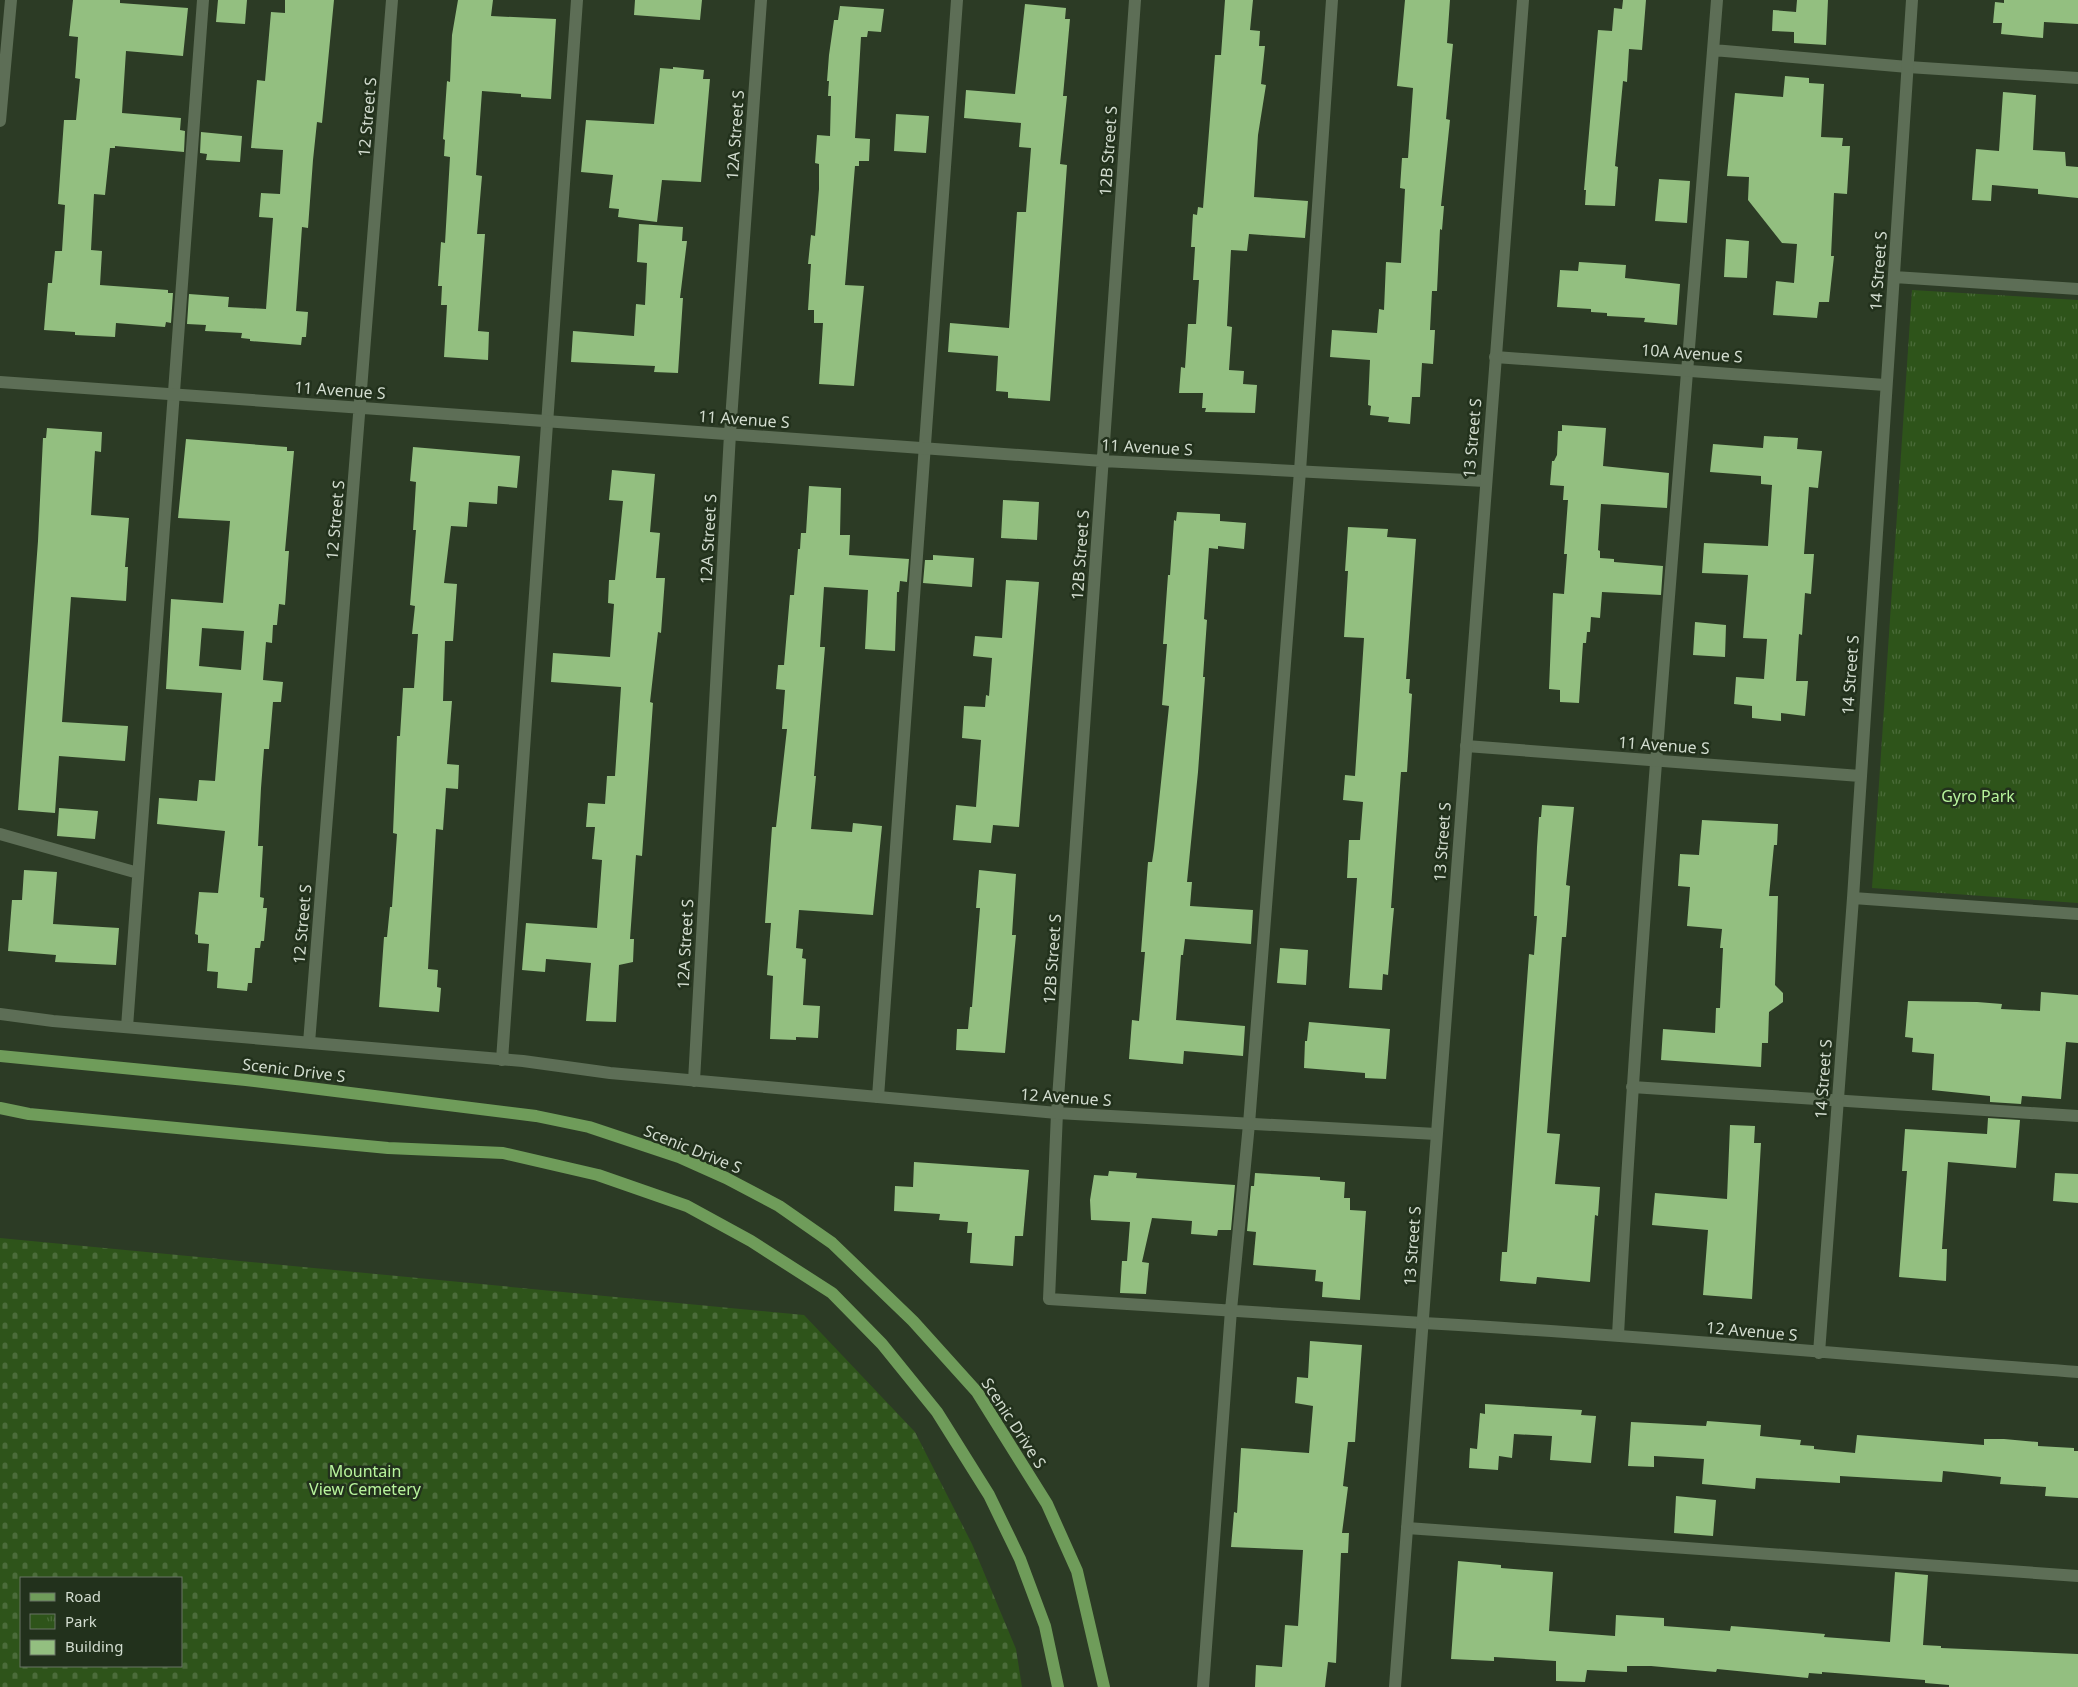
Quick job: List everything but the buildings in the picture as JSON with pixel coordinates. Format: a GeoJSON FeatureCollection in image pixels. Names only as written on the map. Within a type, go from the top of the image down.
{"type":"FeatureCollection","features":[{"type":"Feature","properties":{"kind":"main road","name":"Scenic Drive S"},"geometry":{"type":"LineString","coordinates":[[0,1056],[246,1080],[536,1116],[589,1126],[679,1157],[726,1178],[779,1206],[832,1243],[913,1321],[977,1392],[1047,1504],[1077,1571],[1104,1687]]}},
{"type":"Feature","properties":{"kind":"main road"},"geometry":{"type":"LineString","coordinates":[[0,1108],[29,1114],[388,1148],[503,1154],[598,1175],[687,1206],[751,1241],[832,1293],[882,1344],[937,1412],[989,1495],[1020,1559],[1045,1626],[1058,1687]]}},
{"type":"Feature","properties":{"kind":"street"},"geometry":{"type":"LineString","coordinates":[[0,121],[11,0]]}},
{"type":"Feature","properties":{"kind":"street"},"geometry":{"type":"LineString","coordinates":[[127,1027],[203,0]]}},
{"type":"Feature","properties":{"kind":"street","name":"12 Street S"},"geometry":{"type":"LineString","coordinates":[[309,1043],[392,0]]}},
{"type":"Feature","properties":{"kind":"street"},"geometry":{"type":"LineString","coordinates":[[502,1060],[577,0]]}},
{"type":"Feature","properties":{"kind":"street","name":"12A Street S"},"geometry":{"type":"LineString","coordinates":[[694,1081],[730,434],[761,0]]}},
{"type":"Feature","properties":{"kind":"street"},"geometry":{"type":"LineString","coordinates":[[878,1097],[956,0]]}},
{"type":"Feature","properties":{"kind":"street","name":"12B Street S"},"geometry":{"type":"LineString","coordinates":[[1135,0],[1058,1113],[1049,1299],[1231,1310]]}},
{"type":"Feature","properties":{"kind":"street"},"geometry":{"type":"LineString","coordinates":[[1203,1687],[1231,1310],[1249,1124],[1300,471],[1332,0]]}},
{"type":"Feature","properties":{"kind":"street","name":"13 Street S"},"geometry":{"type":"LineString","coordinates":[[1395,1687],[1485,481],[1523,0]]}},
{"type":"Feature","properties":{"kind":"street"},"geometry":{"type":"LineString","coordinates":[[1618,1335],[1632,1087],[1655,761],[1717,0]]}},
{"type":"Feature","properties":{"kind":"street","name":"14 Street S"},"geometry":{"type":"LineString","coordinates":[[1819,1353],[1853,898],[1885,385],[1912,0]]}},
{"type":"Feature","properties":{"kind":"street"},"geometry":{"type":"LineString","coordinates":[[1713,50],[1908,67],[2078,78]]}},
{"type":"Feature","properties":{"kind":"street"},"geometry":{"type":"LineString","coordinates":[[1894,277],[2078,289]]}},
{"type":"Feature","properties":{"kind":"street","name":"10A Avenue S"},"geometry":{"type":"LineString","coordinates":[[1495,357],[1688,369],[1885,385]]}},
{"type":"Feature","properties":{"kind":"street","name":"11 Avenue S"},"geometry":{"type":"LineString","coordinates":[[0,382],[1103,461],[1485,481]]}},
{"type":"Feature","properties":{"kind":"street","name":"11 Avenue S"},"geometry":{"type":"LineString","coordinates":[[1466,746],[1860,776]]}},
{"type":"Feature","properties":{"kind":"street"},"geometry":{"type":"LineString","coordinates":[[0,834],[138,873]]}},
{"type":"Feature","properties":{"kind":"street"},"geometry":{"type":"LineString","coordinates":[[1853,898],[2078,914]]}},
{"type":"Feature","properties":{"kind":"street","name":"Scenic Drive S"},"geometry":{"type":"LineString","coordinates":[[0,1014],[502,1060],[694,1081]]}},
{"type":"Feature","properties":{"kind":"street","name":"12 Avenue S"},"geometry":{"type":"LineString","coordinates":[[694,1081],[1058,1113],[1436,1134]]}},
{"type":"Feature","properties":{"kind":"street"},"geometry":{"type":"LineString","coordinates":[[1632,1087],[1838,1102],[2078,1116]]}},
{"type":"Feature","properties":{"kind":"street","name":"12 Avenue S"},"geometry":{"type":"LineString","coordinates":[[1231,1310],[1618,1335],[1819,1353],[2078,1372]]}},
{"type":"Feature","properties":{"kind":"street"},"geometry":{"type":"LineString","coordinates":[[1407,1528],[2078,1576]]}},
{"type":"Feature","properties":{"kind":"green space","name":"Gyro Park"},"geometry":{"type":"Polygon","coordinates":[[[1912,290],[2078,300],[2078,903],[1872,888],[1912,290]]]}},
{"type":"Feature","properties":{"kind":"green space","name":"Mountain View Cemetery"},"geometry":{"type":"Polygon","coordinates":[[[0,1238],[804,1315],[915,1432],[972,1544],[1016,1649],[1022,1687],[0,1687],[0,1238]]]}}]}
